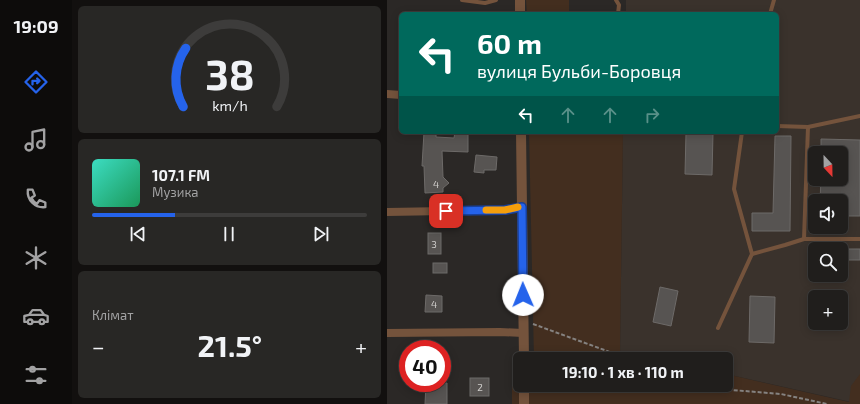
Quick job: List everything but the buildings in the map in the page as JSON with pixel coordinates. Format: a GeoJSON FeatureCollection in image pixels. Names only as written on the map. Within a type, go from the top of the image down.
{"type":"FeatureCollection","features":[{"type":"Feature","properties":{"kind":"street"},"geometry":{"type":"LineString","coordinates":[[520,0],[520,12]]}},
{"type":"Feature","properties":{"kind":"street"},"geometry":{"type":"LineString","coordinates":[[387,94],[399,95]]}},
{"type":"Feature","properties":{"kind":"street"},"geometry":{"type":"LineString","coordinates":[[521,134],[524,352]]}},
{"type":"Feature","properties":{"kind":"street"},"geometry":{"type":"LineString","coordinates":[[387,212],[505,210],[522,207]]}},
{"type":"Feature","properties":{"kind":"street"},"geometry":{"type":"LineString","coordinates":[[387,333],[523,333]]}},
{"type":"Feature","properties":{"kind":"street"},"geometry":{"type":"LineString","coordinates":[[524,392],[524,404]]}},
{"type":"Feature","properties":{"kind":"lane"},"geometry":{"type":"LineString","coordinates":[[461,0],[485,3],[496,0]]}},
{"type":"Feature","properties":{"kind":"lane"},"geometry":{"type":"LineString","coordinates":[[616,0],[619,5],[618,12]]}},
{"type":"Feature","properties":{"kind":"lane"},"geometry":{"type":"LineString","coordinates":[[771,12],[774,0]]}},
{"type":"Feature","properties":{"kind":"lane"},"geometry":{"type":"LineString","coordinates":[[779,126],[808,128],[860,116]]}},
{"type":"Feature","properties":{"kind":"lane"},"geometry":{"type":"LineString","coordinates":[[804,239],[808,128]]}},
{"type":"Feature","properties":{"kind":"lane"},"geometry":{"type":"LineString","coordinates":[[717,328],[752,254],[734,189],[742,134]]}},
{"type":"Feature","properties":{"kind":"lane"},"geometry":{"type":"LineString","coordinates":[[752,254],[804,239],[860,238]]}},
{"type":"Feature","properties":{"kind":"path"},"geometry":{"type":"LineString","coordinates":[[523,320],[610,352]]}},
{"type":"Feature","properties":{"kind":"path"},"geometry":{"type":"LineString","coordinates":[[733,390],[781,394],[827,404]]}},
{"type":"Feature","properties":{"kind":"shaded area"},"geometry":{"type":"Polygon","coordinates":[[[526,0],[569,0],[569,12],[527,12],[526,0]]]}},
{"type":"Feature","properties":{"kind":"shaded area"},"geometry":{"type":"Polygon","coordinates":[[[626,0],[860,0],[860,404],[733,376],[733,352],[620,351],[623,134],[779,134],[779,12],[626,12],[626,0]]]}},
{"type":"Feature","properties":{"kind":"shaded area"},"geometry":{"type":"Polygon","coordinates":[[[529,134],[623,134],[620,351],[625,352],[534,352],[529,134]]]}},
{"type":"Feature","properties":{"kind":"shaded area"},"geometry":{"type":"Polygon","coordinates":[[[512,371],[513,392],[733,392],[733,376],[849,402],[851,386],[860,374],[860,404],[512,404],[512,371]]]}},
{"type":"Feature","properties":{"kind":"slow traffic"},"geometry":{"type":"LineString","coordinates":[[486,210],[505,210],[518,207]]}},
{"type":"Feature","properties":{"kind":"route"},"geometry":{"type":"LineString","coordinates":[[446,211],[505,210],[522,207],[523,295]]}}]}
